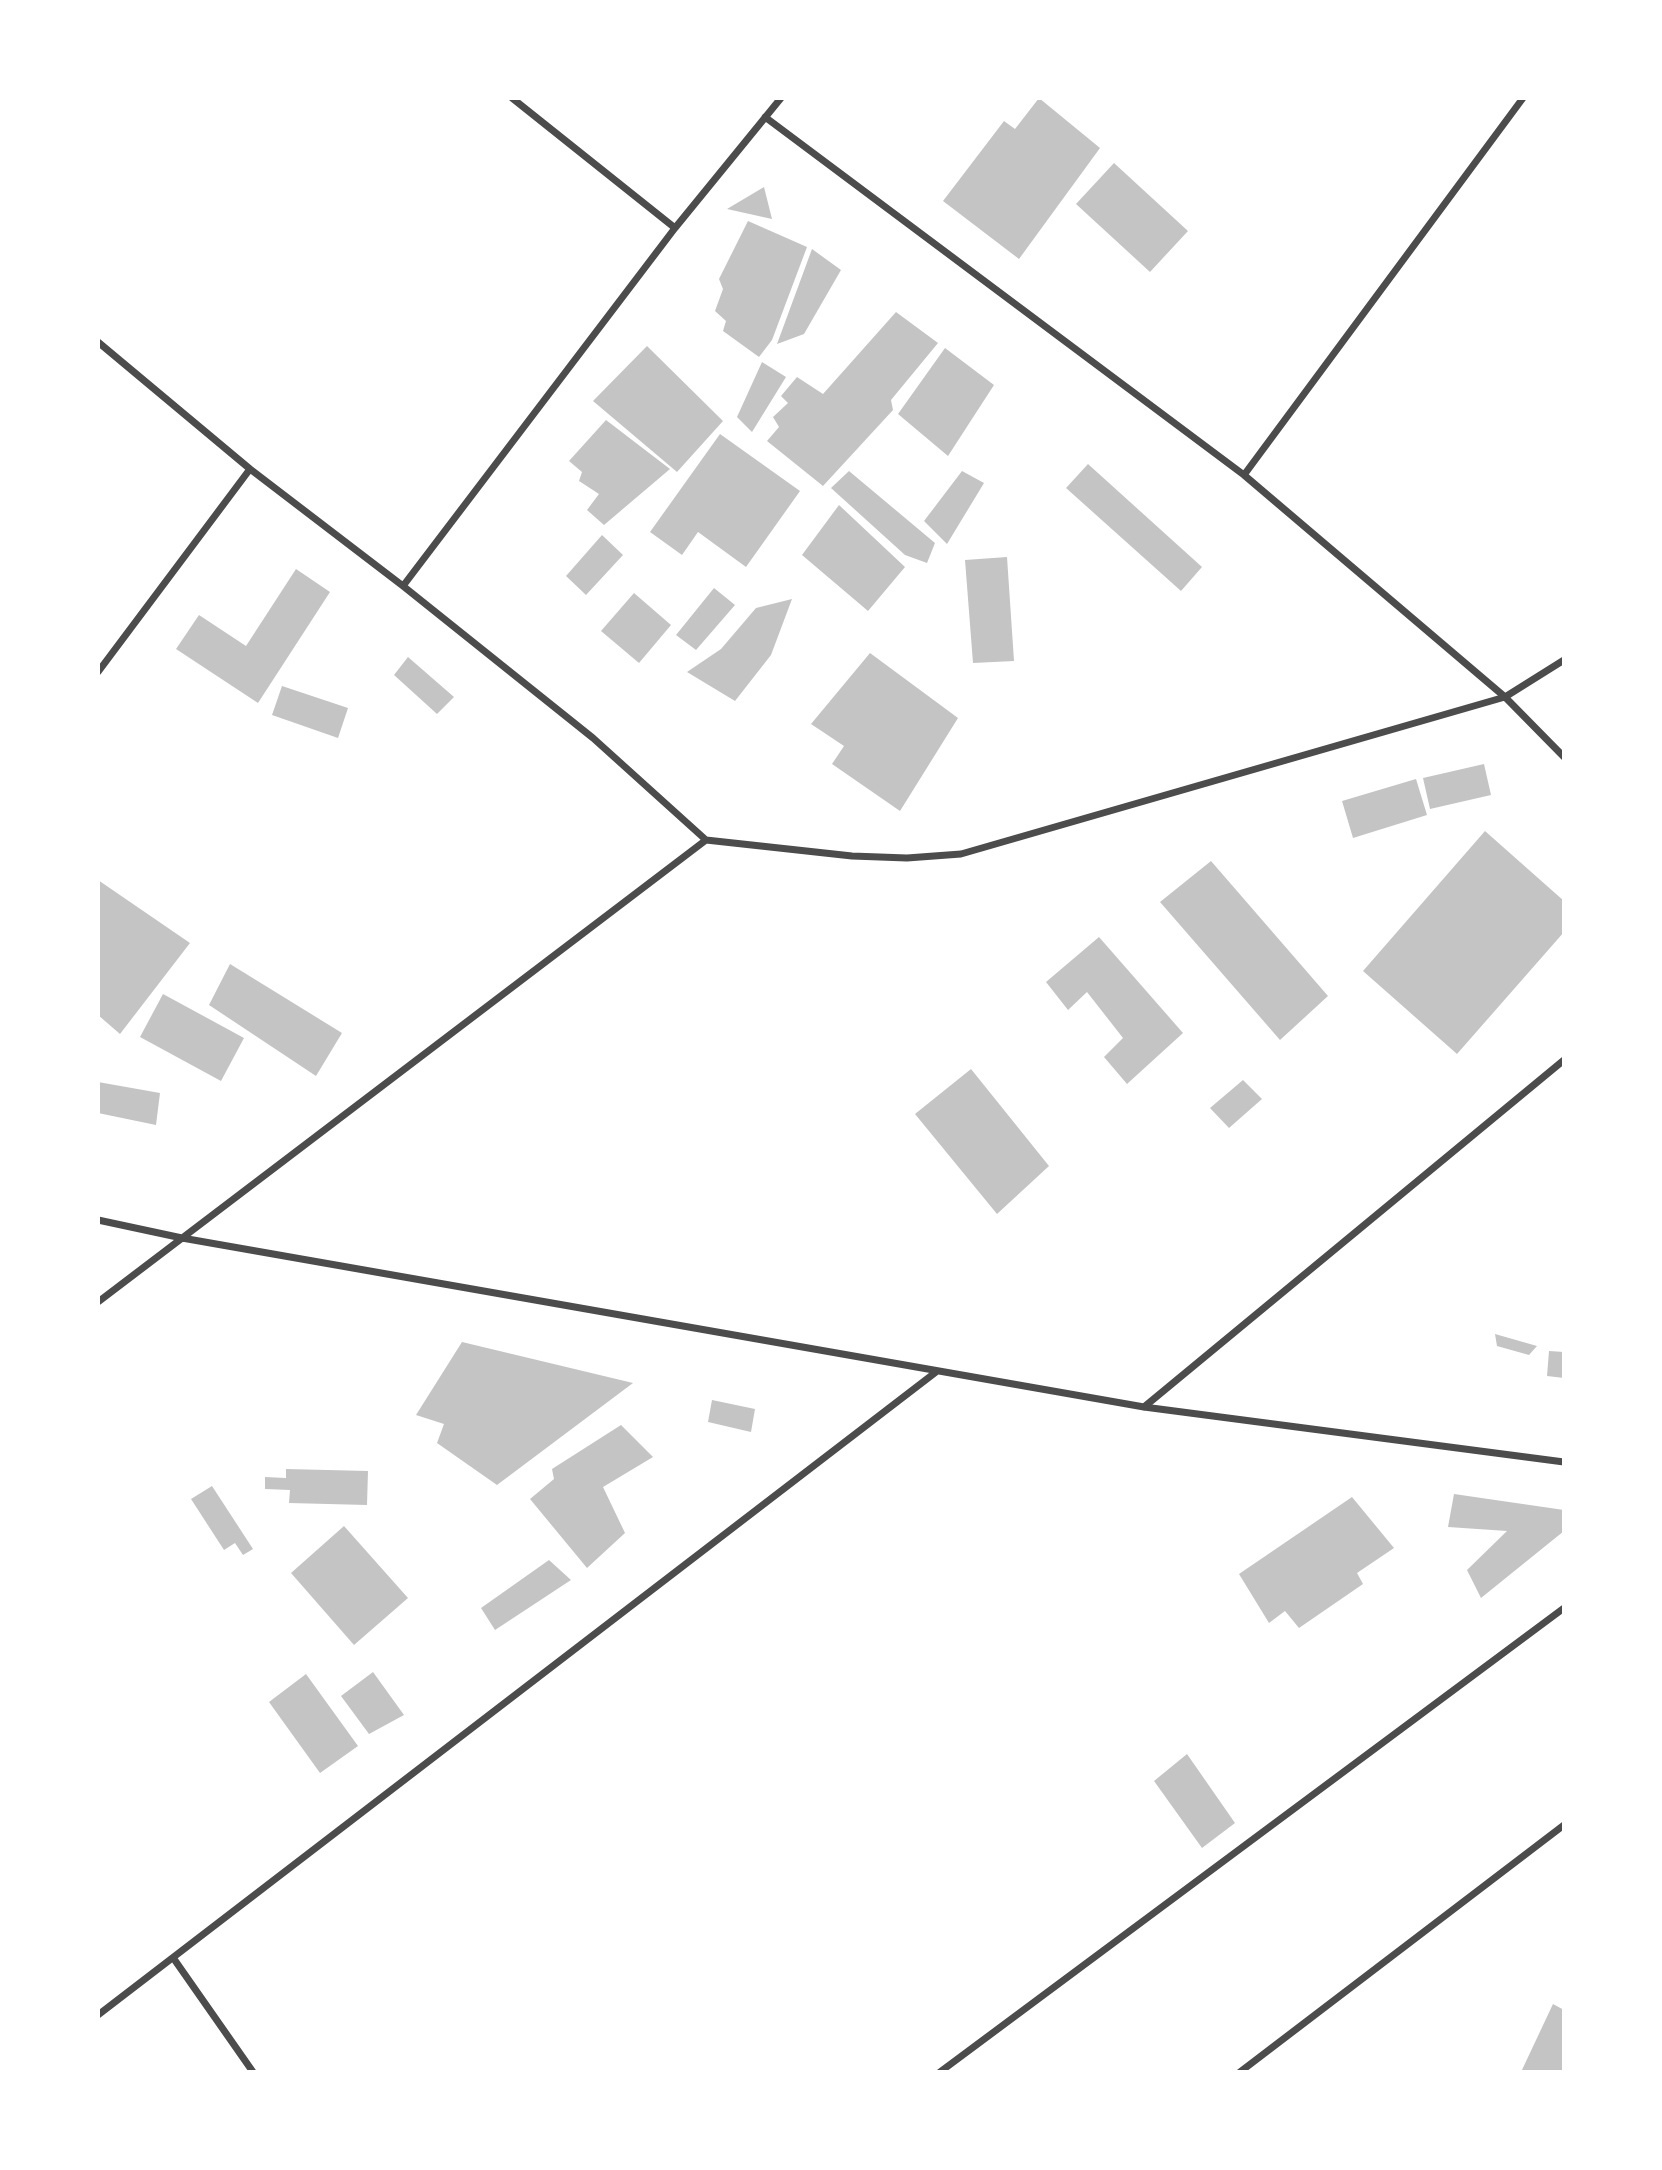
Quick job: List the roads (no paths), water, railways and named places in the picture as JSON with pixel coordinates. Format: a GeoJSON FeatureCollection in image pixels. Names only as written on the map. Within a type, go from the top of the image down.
{"type":"FeatureCollection","features":[{"type":"Feature","properties":{"kind":"street"},"geometry":{"type":"LineString","coordinates":[[512,98],[675,228]]}},
{"type":"Feature","properties":{"kind":"street"},"geometry":{"type":"LineString","coordinates":[[403,586],[675,228],[781,98]]}},
{"type":"Feature","properties":{"kind":"street"},"geometry":{"type":"LineString","coordinates":[[1244,475],[1523,98]]}},
{"type":"Feature","properties":{"kind":"street"},"geometry":{"type":"LineString","coordinates":[[765,117],[1244,475],[1505,697],[1564,757]]}},
{"type":"Feature","properties":{"kind":"street"},"geometry":{"type":"LineString","coordinates":[[98,342],[250,470],[403,586],[593,738],[706,840],[852,856],[907,858],[961,855],[1505,697],[1564,660]]}},
{"type":"Feature","properties":{"kind":"street"},"geometry":{"type":"LineString","coordinates":[[98,672],[250,470]]}},
{"type":"Feature","properties":{"kind":"street"},"geometry":{"type":"LineString","coordinates":[[98,1302],[706,840]]}},
{"type":"Feature","properties":{"kind":"street"},"geometry":{"type":"LineString","coordinates":[[1144,1407],[1564,1060]]}},
{"type":"Feature","properties":{"kind":"street"},"geometry":{"type":"LineString","coordinates":[[98,1220],[182,1238],[1144,1407],[1564,1462]]}},
{"type":"Feature","properties":{"kind":"street"},"geometry":{"type":"LineString","coordinates":[[98,2015],[936,1372]]}},
{"type":"Feature","properties":{"kind":"street"},"geometry":{"type":"LineString","coordinates":[[940,2072],[1564,1608]]}},
{"type":"Feature","properties":{"kind":"street"},"geometry":{"type":"LineString","coordinates":[[1240,2072],[1564,1825]]}},
{"type":"Feature","properties":{"kind":"street"},"geometry":{"type":"LineString","coordinates":[[174,1959],[253,2072]]}}]}
